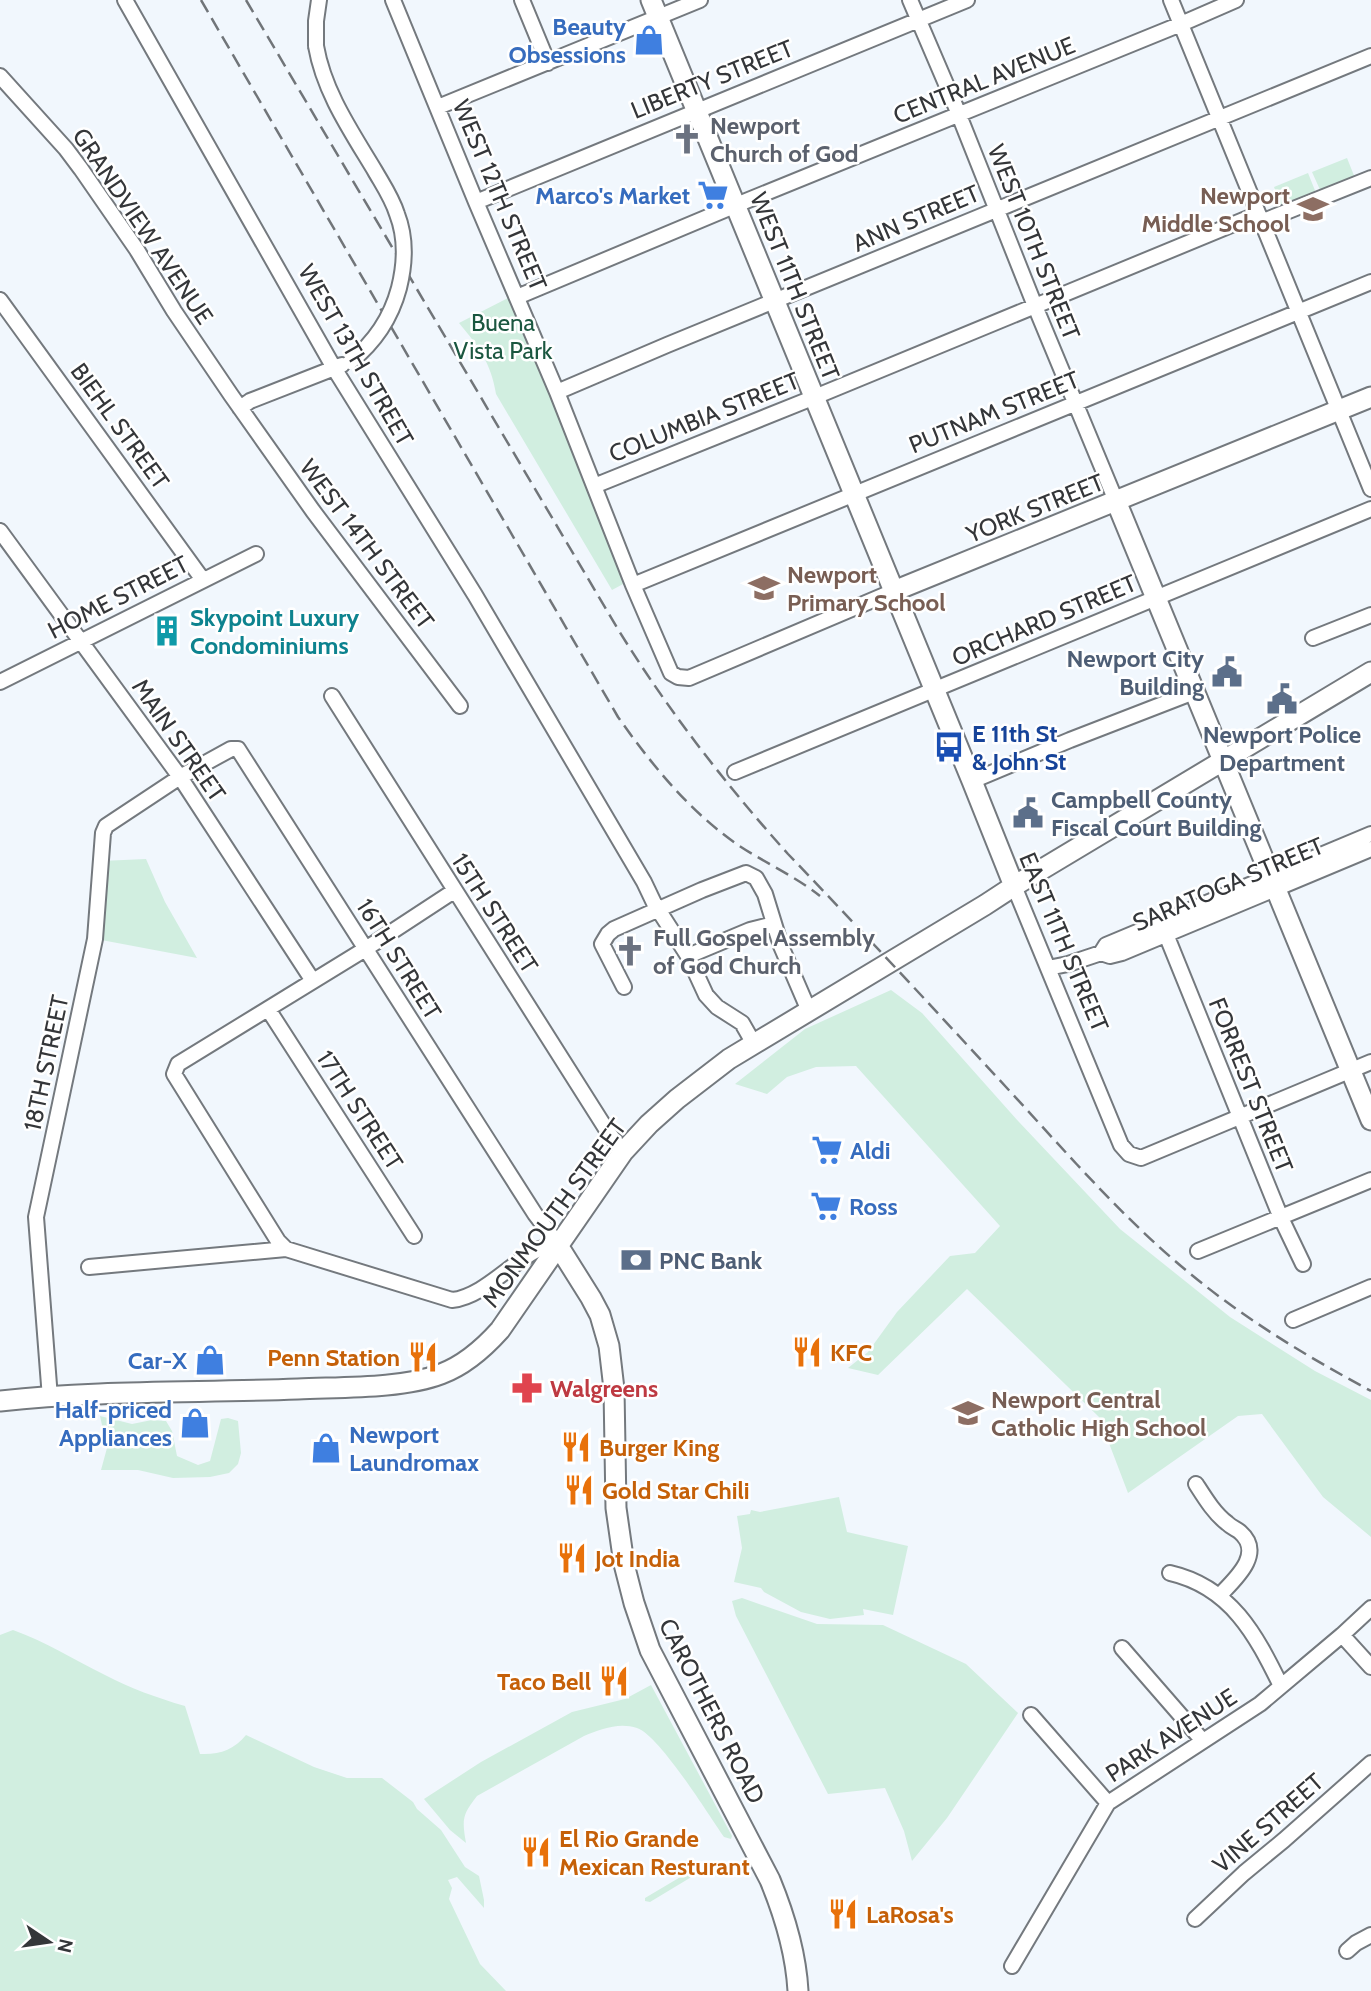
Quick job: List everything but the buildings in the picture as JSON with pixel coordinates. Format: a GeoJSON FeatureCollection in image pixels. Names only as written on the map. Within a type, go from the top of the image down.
{"type":"FeatureCollection","features":[{"type":"Feature","properties":{"kind":"main road","name":"WEST 11TH STREET"},"geometry":{"type":"LineString","coordinates":[[655,9],[894,591]]}},
{"type":"Feature","properties":{"kind":"main road","name":"YORK STREET"},"geometry":{"type":"LineString","coordinates":[[894,591],[1371,397]]}},
{"type":"Feature","properties":{"kind":"main road"},"geometry":{"type":"LineString","coordinates":[[1116,501],[1371,1120]]}},
{"type":"Feature","properties":{"kind":"main road","name":"EAST 11TH STREET"},"geometry":{"type":"LineString","coordinates":[[894,591],[1014,886]]}},
{"type":"Feature","properties":{"kind":"main road","name":"MONMOUTH STREET"},"geometry":{"type":"LineString","coordinates":[[50,1398],[191,1391],[202,1384],[285,1381],[302,1389],[344,1387],[419,1380],[457,1367],[479,1352],[500,1330],[623,1152],[677,1099],[729,1059],[1371,672]]}},
{"type":"Feature","properties":{"kind":"main road","name":"CAROTHERS ROAD"},"geometry":{"type":"LineString","coordinates":[[559,1247],[600,1315],[609,1346],[614,1389],[616,1508],[624,1564],[634,1604],[650,1650],[770,1880],[789,1936],[798,1991]]}},
{"type":"Feature","properties":{"kind":"main road"},"geometry":{"type":"LineString","coordinates":[[0,1401],[50,1398]]}},
{"type":"Feature","properties":{"kind":"street","name":"WEST 13TH STREET"},"geometry":{"type":"LineString","coordinates":[[125,0],[334,368],[456,563],[688,956],[706,995],[717,1007],[742,1023],[754,1044]]}},
{"type":"Feature","properties":{"kind":"street"},"geometry":{"type":"LineString","coordinates":[[240,408],[250,401],[350,362],[375,338],[396,301],[401,282],[404,247],[397,213],[333,99],[319,65],[316,21],[319,0]]}},
{"type":"Feature","properties":{"kind":"street","name":"WEST 12TH STREET"},"geometry":{"type":"LineString","coordinates":[[393,0],[557,392],[633,585],[671,673],[678,677]]}},
{"type":"Feature","properties":{"kind":"street"},"geometry":{"type":"LineString","coordinates":[[522,0],[548,62]]}},
{"type":"Feature","properties":{"kind":"street"},"geometry":{"type":"LineString","coordinates":[[438,107],[548,62],[655,9],[700,0]]}},
{"type":"Feature","properties":{"kind":"street","name":"WEST 10TH STREET"},"geometry":{"type":"LineString","coordinates":[[910,0],[1116,501]]}},
{"type":"Feature","properties":{"kind":"street","name":"LIBERTY STREET"},"geometry":{"type":"LineString","coordinates":[[476,202],[967,0]]}},
{"type":"Feature","properties":{"kind":"street"},"geometry":{"type":"LineString","coordinates":[[1171,0],[1371,489]]}},
{"type":"Feature","properties":{"kind":"street","name":"CENTRAL AVENUE"},"geometry":{"type":"LineString","coordinates":[[517,297],[1236,0]]}},
{"type":"Feature","properties":{"kind":"street","name":"ANN STREET"},"geometry":{"type":"LineString","coordinates":[[557,392],[633,358],[1371,56]]}},
{"type":"Feature","properties":{"kind":"street","name":"GRANDVIEW AVENUE"},"geometry":{"type":"LineString","coordinates":[[0,76],[81,169],[240,408]]}},
{"type":"Feature","properties":{"kind":"street","name":"COLUMBIA STREET"},"geometry":{"type":"LineString","coordinates":[[594,486],[1035,306],[1260,218],[1371,178]]}},
{"type":"Feature","properties":{"kind":"street","name":"PUTNAM STREET"},"geometry":{"type":"LineString","coordinates":[[633,585],[1371,282]]}},
{"type":"Feature","properties":{"kind":"street","name":"BIEHL STREET"},"geometry":{"type":"LineString","coordinates":[[0,300],[203,580]]}},
{"type":"Feature","properties":{"kind":"street","name":"WEST 14TH STREET"},"geometry":{"type":"LineString","coordinates":[[240,408],[313,511],[460,706]]}},
{"type":"Feature","properties":{"kind":"street","name":"ORCHARD STREET"},"geometry":{"type":"LineString","coordinates":[[735,772],[1371,509]]}},
{"type":"Feature","properties":{"kind":"street","name":"MAIN STREET"},"geometry":{"type":"LineString","coordinates":[[0,531],[180,777],[313,981]]}},
{"type":"Feature","properties":{"kind":"street","name":"HOME STREET"},"geometry":{"type":"LineString","coordinates":[[0,682],[256,554]]}},
{"type":"Feature","properties":{"kind":"street","name":"YORK STREET"},"geometry":{"type":"LineString","coordinates":[[678,677],[688,678],[894,591]]}},
{"type":"Feature","properties":{"kind":"street"},"geometry":{"type":"LineString","coordinates":[[1313,638],[1371,615]]}},
{"type":"Feature","properties":{"kind":"street"},"geometry":{"type":"LineString","coordinates":[[972,781],[1194,692]]}},
{"type":"Feature","properties":{"kind":"street","name":"15TH STREET"},"geometry":{"type":"LineString","coordinates":[[332,696],[623,1152]]}},
{"type":"Feature","properties":{"kind":"street","name":"16TH STREET"},"geometry":{"type":"LineString","coordinates":[[180,777],[237,748],[535,1214],[559,1247]]}},
{"type":"Feature","properties":{"kind":"street","name":"18TH STREET"},"geometry":{"type":"LineString","coordinates":[[50,1398],[36,1217],[96,939],[103,833],[106,826],[180,777]]}},
{"type":"Feature","properties":{"kind":"street","name":"SARATOGA STREET"},"geometry":{"type":"LineString","coordinates":[[1048,968],[1101,953],[1106,945],[1163,929],[1272,882],[1371,834]]}},
{"type":"Feature","properties":{"kind":"street","name":"SARATOGA STREET"},"geometry":{"type":"LineString","coordinates":[[1272,882],[1371,849]]}},
{"type":"Feature","properties":{"kind":"street"},"geometry":{"type":"LineString","coordinates":[[624,987],[602,944],[608,934],[658,909],[743,873],[751,874],[765,894],[781,946],[809,1011]]}},
{"type":"Feature","properties":{"kind":"street","name":"EAST 11TH STREET"},"geometry":{"type":"LineString","coordinates":[[1014,886],[1121,1144],[1129,1154],[1141,1158],[1240,1117]]}},
{"type":"Feature","properties":{"kind":"street"},"geometry":{"type":"LineString","coordinates":[[286,1249],[278,1241],[174,1074],[176,1066],[454,891]]}},
{"type":"Feature","properties":{"kind":"street"},"geometry":{"type":"LineString","coordinates":[[688,956],[750,930],[774,924]]}},
{"type":"Feature","properties":{"kind":"street","name":"FORREST STREET"},"geometry":{"type":"LineString","coordinates":[[1163,929],[1281,1218],[1303,1264]]}},
{"type":"Feature","properties":{"kind":"street","name":"17TH STREET"},"geometry":{"type":"LineString","coordinates":[[268,1009],[414,1236]]}},
{"type":"Feature","properties":{"kind":"street"},"geometry":{"type":"LineString","coordinates":[[1240,1117],[1371,1062]]}},
{"type":"Feature","properties":{"kind":"street"},"geometry":{"type":"LineString","coordinates":[[1198,1251],[1371,1180]]}},
{"type":"Feature","properties":{"kind":"street"},"geometry":{"type":"LineString","coordinates":[[89,1267],[286,1249],[452,1300],[477,1290],[539,1249],[559,1247]]}},
{"type":"Feature","properties":{"kind":"street"},"geometry":{"type":"LineString","coordinates":[[1293,1320],[1371,1287]]}},
{"type":"Feature","properties":{"kind":"street"},"geometry":{"type":"LineString","coordinates":[[1196,1484],[1214,1510],[1226,1523],[1242,1533],[1248,1544],[1250,1555],[1245,1567],[1219,1597]]}},
{"type":"Feature","properties":{"kind":"street"},"geometry":{"type":"LineString","coordinates":[[1170,1573],[1187,1577],[1228,1603],[1262,1647],[1281,1686]]}},
{"type":"Feature","properties":{"kind":"street","name":"PARK AVENUE"},"geometry":{"type":"LineString","coordinates":[[1012,1966],[1108,1803],[1260,1704],[1371,1608]]}},
{"type":"Feature","properties":{"kind":"street"},"geometry":{"type":"LineString","coordinates":[[1342,1635],[1371,1667]]}},
{"type":"Feature","properties":{"kind":"street"},"geometry":{"type":"LineString","coordinates":[[1122,1648],[1203,1741]]}},
{"type":"Feature","properties":{"kind":"street"},"geometry":{"type":"LineString","coordinates":[[1031,1715],[1108,1803]]}},
{"type":"Feature","properties":{"kind":"street","name":"VINE STREET"},"geometry":{"type":"LineString","coordinates":[[1195,1919],[1371,1763]]}},
{"type":"Feature","properties":{"kind":"street"},"geometry":{"type":"LineString","coordinates":[[1348,1951],[1371,1935]]}},
{"type":"Feature","properties":{"kind":"green space"},"geometry":{"type":"Polygon","coordinates":[[[1347,158],[1355,178],[1321,192],[1312,172],[1347,158]]]}},
{"type":"Feature","properties":{"kind":"green space"},"geometry":{"type":"Polygon","coordinates":[[[1308,173],[1316,193],[1282,208],[1274,187],[1308,173]]]}},
{"type":"Feature","properties":{"kind":"green space","name":"Buena Vista Park"},"geometry":{"type":"Polygon","coordinates":[[[510,297],[548,378],[603,518],[602,527],[625,583],[612,590],[496,394],[483,356],[459,323],[510,297]]]}},
{"type":"Feature","properties":{"kind":"green space"},"geometry":{"type":"Polygon","coordinates":[[[146,859],[165,902],[197,958],[96,939],[101,861],[146,859]]]}},
{"type":"Feature","properties":{"kind":"green space"},"geometry":{"type":"Polygon","coordinates":[[[891,990],[922,1013],[1019,1122],[1120,1229],[1230,1317],[1315,1371],[1371,1400],[1371,1537],[1323,1497],[1262,1414],[1238,1416],[1128,1493],[1099,1417],[967,1289],[878,1375],[848,1368],[868,1352],[897,1312],[950,1256],[975,1253],[1000,1226],[856,1066],[816,1067],[787,1077],[767,1094],[735,1084],[805,1029],[891,990]]]}},
{"type":"Feature","properties":{"kind":"green space"},"geometry":{"type":"Polygon","coordinates":[[[100,1416],[132,1424],[152,1420],[166,1421],[172,1431],[177,1456],[198,1465],[210,1461],[221,1419],[238,1421],[241,1453],[238,1464],[229,1473],[210,1477],[173,1478],[138,1470],[101,1470],[107,1448],[100,1416]]]}},
{"type":"Feature","properties":{"kind":"green space"},"geometry":{"type":"Polygon","coordinates":[[[839,1497],[847,1532],[908,1546],[893,1615],[863,1609],[864,1615],[830,1619],[801,1612],[761,1588],[734,1582],[742,1548],[737,1516],[750,1514],[751,1510],[760,1512],[839,1497]]]}},
{"type":"Feature","properties":{"kind":"green space"},"geometry":{"type":"Polygon","coordinates":[[[742,1598],[817,1624],[883,1625],[966,1664],[1018,1713],[947,1818],[912,1861],[904,1831],[885,1788],[828,1794],[736,1616],[732,1601],[742,1598]]]}},
{"type":"Feature","properties":{"kind":"green space"},"geometry":{"type":"Polygon","coordinates":[[[13,1630],[124,1684],[185,1706],[200,1754],[214,1754],[226,1750],[246,1735],[314,1767],[347,1778],[382,1778],[413,1802],[417,1809],[441,1830],[465,1867],[479,1876],[484,1908],[457,1877],[448,1880],[452,1888],[449,1899],[480,1964],[506,1991],[0,1991],[0,1635],[13,1630]]]}},
{"type":"Feature","properties":{"kind":"green space"},"geometry":{"type":"Polygon","coordinates":[[[651,1685],[732,1836],[731,1839],[724,1837],[658,1745],[646,1734],[630,1726],[610,1727],[584,1736],[477,1796],[464,1818],[466,1843],[450,1830],[424,1799],[481,1762],[572,1712],[625,1699],[651,1685]]]}},
{"type":"Feature","properties":{"kind":"green space"},"geometry":{"type":"Polygon","coordinates":[[[704,1863],[708,1864],[708,1867],[650,1902],[645,1901],[645,1898],[704,1863]]]}},
{"type":"Feature","properties":{"kind":"railway"},"geometry":{"type":"LineString","coordinates":[[201,0],[618,717],[658,770],[703,817],[738,845],[820,896]]}},
{"type":"Feature","properties":{"kind":"railway"},"geometry":{"type":"LineString","coordinates":[[246,0],[619,631],[657,689],[720,774],[788,854],[1143,1232],[1235,1308],[1301,1352],[1371,1391]]}},
{"type":"Feature","properties":{"kind":"place","name":"Beauty Obsessions"},"geometry":{"type":"Point","coordinates":[649,40]}},
{"type":"Feature","properties":{"kind":"place","name":"Newport Church of God"},"geometry":{"type":"Point","coordinates":[687,139]}},
{"type":"Feature","properties":{"kind":"place","name":"Marco's Market"},"geometry":{"type":"Point","coordinates":[713,195]}},
{"type":"Feature","properties":{"kind":"place","name":"Newport Middle School"},"geometry":{"type":"Point","coordinates":[1313,209]}},
{"type":"Feature","properties":{"kind":"place","name":"Newport Primary School"},"geometry":{"type":"Point","coordinates":[764,588]}},
{"type":"Feature","properties":{"kind":"place","name":"Skypoint Luxury Condominiums"},"geometry":{"type":"Point","coordinates":[167,631]}},
{"type":"Feature","properties":{"kind":"place","name":"Newport City Building"},"geometry":{"type":"Point","coordinates":[1227,672]}},
{"type":"Feature","properties":{"kind":"place","name":"Newport Police Department"},"geometry":{"type":"Point","coordinates":[1282,699]}},
{"type":"Feature","properties":{"kind":"place","name":"E 11th St & John St"},"geometry":{"type":"Point","coordinates":[949,747]}},
{"type":"Feature","properties":{"kind":"place","name":"Campbell County Fiscal Court Building"},"geometry":{"type":"Point","coordinates":[1028,813]}},
{"type":"Feature","properties":{"kind":"place","name":"Full Gospel Assembly of God Church"},"geometry":{"type":"Point","coordinates":[630,951]}},
{"type":"Feature","properties":{"kind":"place","name":"Aldi"},"geometry":{"type":"Point","coordinates":[827,1150]}},
{"type":"Feature","properties":{"kind":"place","name":"Ross"},"geometry":{"type":"Point","coordinates":[826,1206]}},
{"type":"Feature","properties":{"kind":"place","name":"PNC Bank"},"geometry":{"type":"Point","coordinates":[636,1260]}},
{"type":"Feature","properties":{"kind":"place","name":"KFC"},"geometry":{"type":"Point","coordinates":[807,1352]}},
{"type":"Feature","properties":{"kind":"place","name":"Penn Station"},"geometry":{"type":"Point","coordinates":[423,1357]}},
{"type":"Feature","properties":{"kind":"place","name":"Car-X"},"geometry":{"type":"Point","coordinates":[210,1360]}},
{"type":"Feature","properties":{"kind":"place","name":"Walgreens"},"geometry":{"type":"Point","coordinates":[527,1388]}},
{"type":"Feature","properties":{"kind":"place","name":"Newport Central Catholic High School"},"geometry":{"type":"Point","coordinates":[968,1413]}},
{"type":"Feature","properties":{"kind":"place","name":"Half-priced Appliances"},"geometry":{"type":"Point","coordinates":[195,1423]}},
{"type":"Feature","properties":{"kind":"place","name":"Burger King"},"geometry":{"type":"Point","coordinates":[576,1447]}},
{"type":"Feature","properties":{"kind":"place","name":"Newport Laundromax"},"geometry":{"type":"Point","coordinates":[326,1448]}},
{"type":"Feature","properties":{"kind":"place","name":"Gold Star Chili"},"geometry":{"type":"Point","coordinates":[579,1490]}},
{"type":"Feature","properties":{"kind":"place","name":"Jot India"},"geometry":{"type":"Point","coordinates":[572,1558]}},
{"type":"Feature","properties":{"kind":"place","name":"Taco Bell"},"geometry":{"type":"Point","coordinates":[614,1681]}},
{"type":"Feature","properties":{"kind":"place","name":"El Rio Grande Mexican Resturant"},"geometry":{"type":"Point","coordinates":[536,1852]}},
{"type":"Feature","properties":{"kind":"place","name":"LaRosa's"},"geometry":{"type":"Point","coordinates":[843,1914]}}]}
